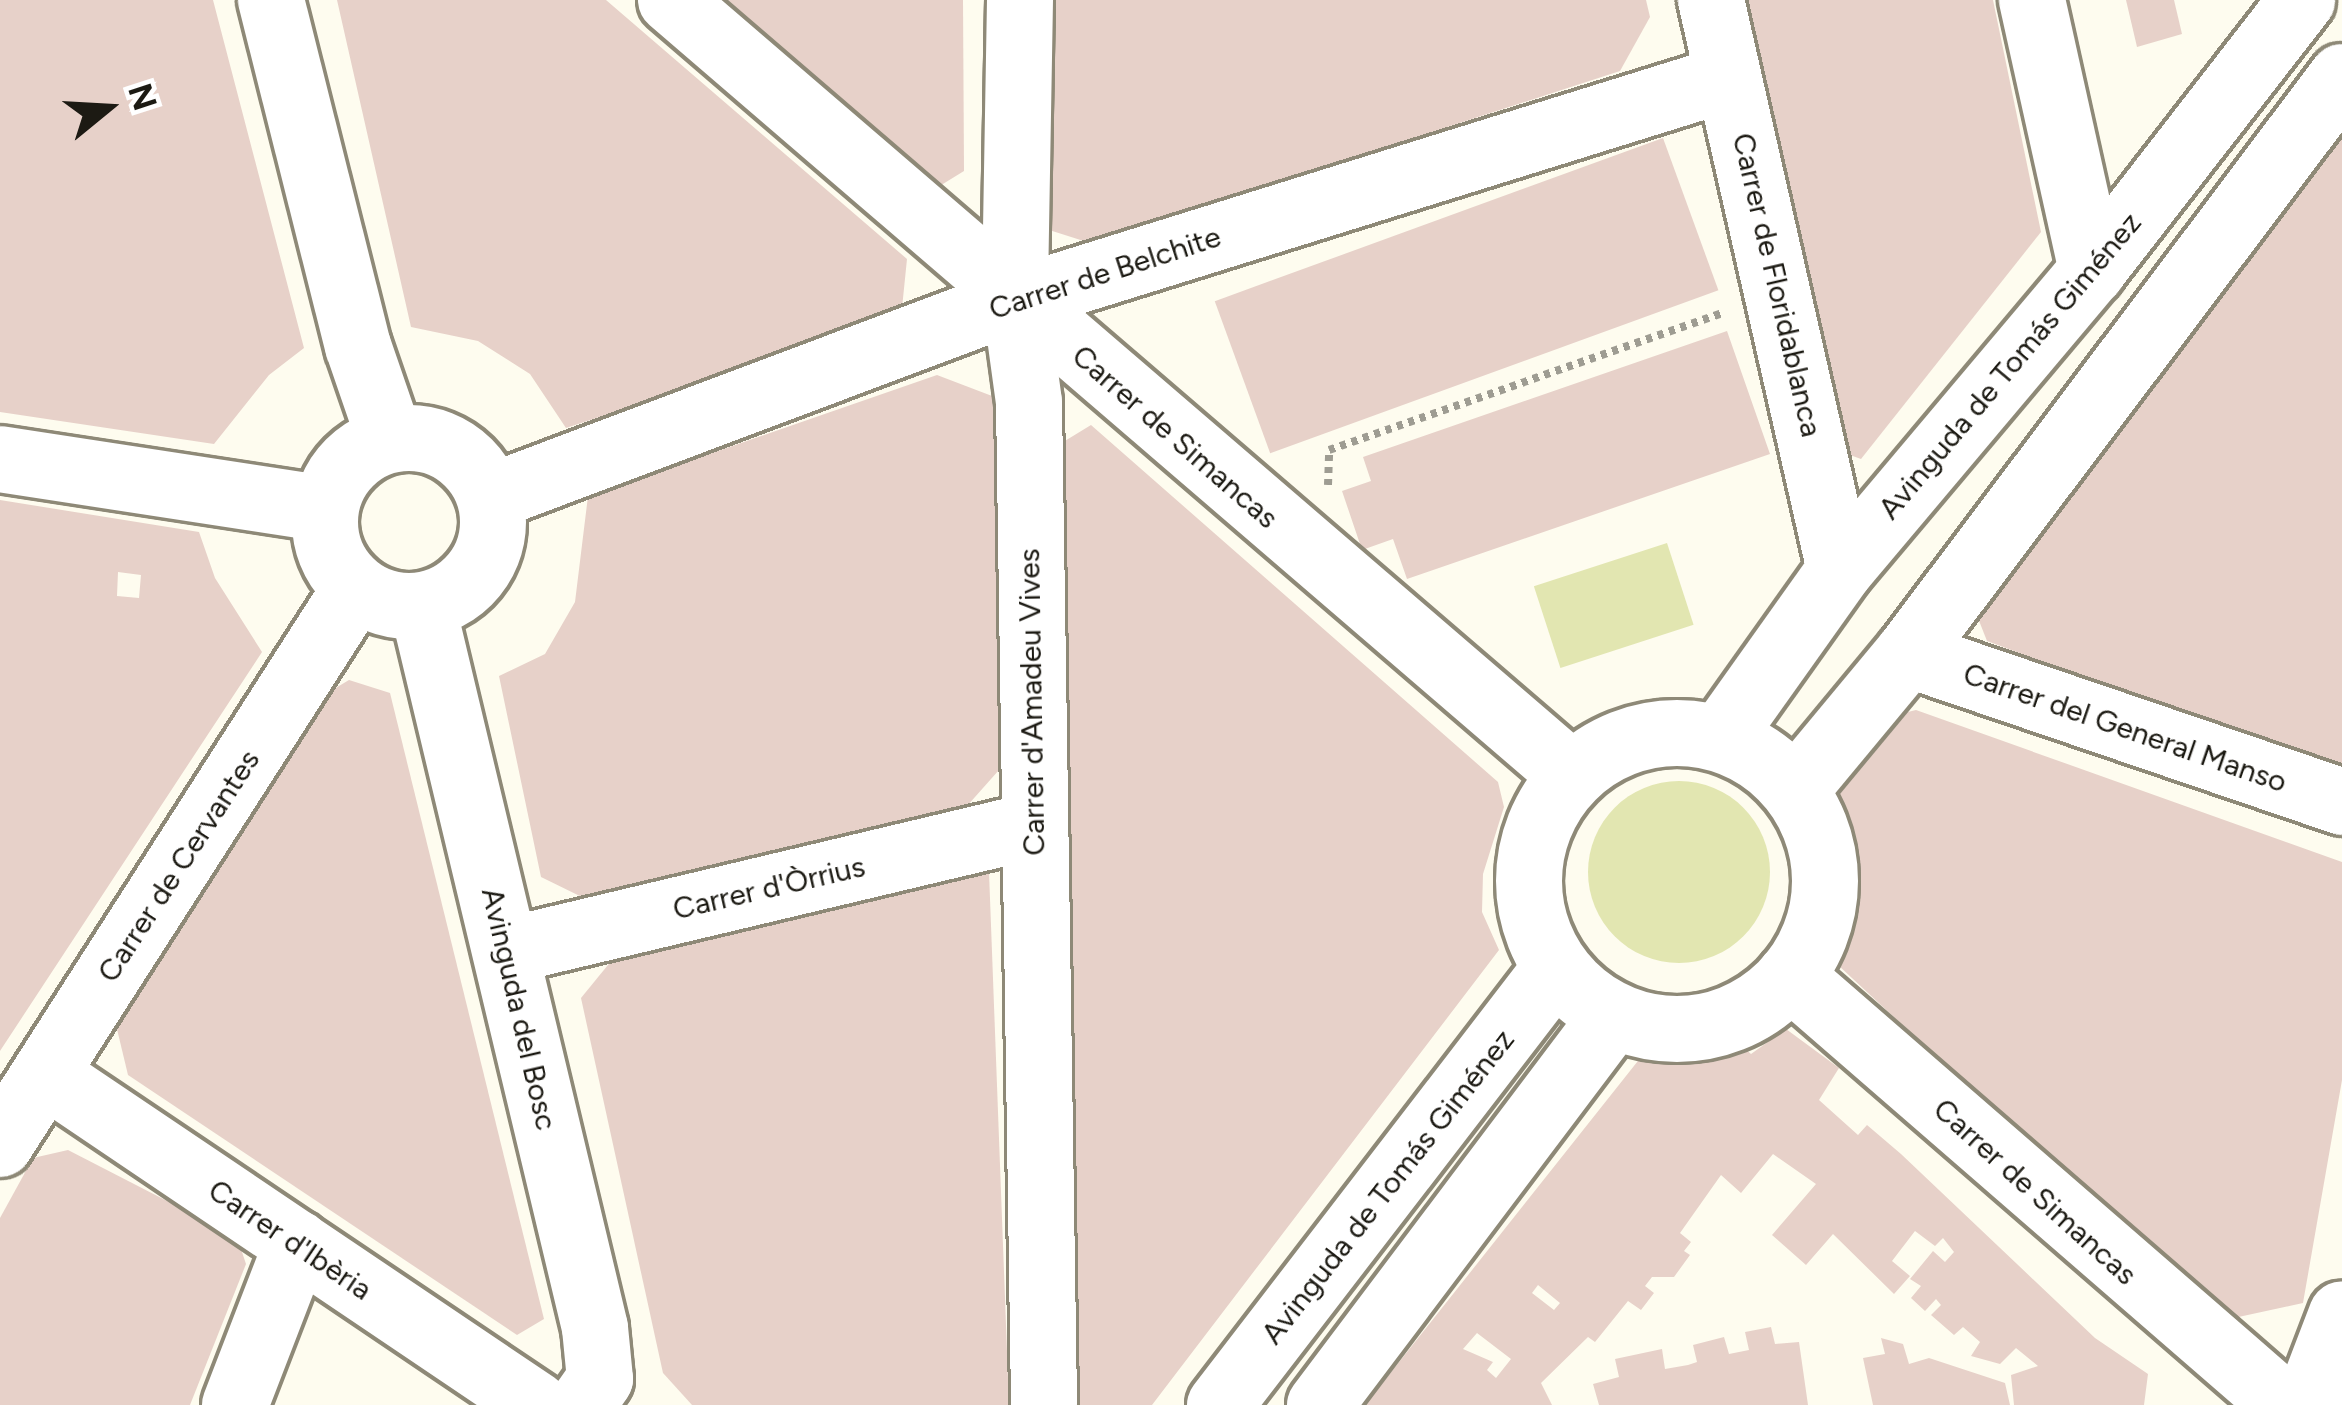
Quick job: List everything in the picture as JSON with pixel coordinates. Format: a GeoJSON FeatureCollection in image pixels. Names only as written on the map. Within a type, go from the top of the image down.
{"type":"FeatureCollection","features":[{"type":"Feature","properties":{"kind":"street"},"geometry":{"type":"LineString","coordinates":[[271,0],[358,346],[390,439]]}},
{"type":"Feature","properties":{"kind":"street","name":"Carrer de Simancas"},"geometry":{"type":"LineString","coordinates":[[671,0],[1573,775]]}},
{"type":"Feature","properties":{"kind":"street","name":"Carrer d'Amadeu Vives"},"geometry":{"type":"LineString","coordinates":[[1020,0],[1015,299],[1029,402],[1043,1405]]}},
{"type":"Feature","properties":{"kind":"street","name":"Carrer de Floridablanca"},"geometry":{"type":"LineString","coordinates":[[1711,0],[1840,570]]}},
{"type":"Feature","properties":{"kind":"street"},"geometry":{"type":"LineString","coordinates":[[2032,0],[2092,271]]}},
{"type":"Feature","properties":{"kind":"street","name":"Avinguda de Tomás Giménez"},"geometry":{"type":"LineString","coordinates":[[1722,736],[1840,570],[2092,271],[2302,0]]}},
{"type":"Feature","properties":{"kind":"street"},"geometry":{"type":"LineString","coordinates":[[1796,790],[1908,654],[2342,76]]}},
{"type":"Feature","properties":{"kind":"street","name":"Carrer de Belchite"},"geometry":{"type":"LineString","coordinates":[[491,497],[1015,299],[1728,78]]}},
{"type":"Feature","properties":{"kind":"street"},"geometry":{"type":"LineString","coordinates":[[422,437],[452,448],[476,468],[491,497],[486,559],[467,584],[422,608],[356,588],[338,566],[325,509],[347,464],[390,439],[422,437]]}},
{"type":"Feature","properties":{"kind":"street"},"geometry":{"type":"LineString","coordinates":[[0,459],[325,509]]}},
{"type":"Feature","properties":{"kind":"street","name":"Carrer de Cervantes"},"geometry":{"type":"LineString","coordinates":[[0,1144],[356,588]]}},
{"type":"Feature","properties":{"kind":"street","name":"Avinguda del Bosc"},"geometry":{"type":"LineString","coordinates":[[422,608],[602,1366],[582,1405]]}},
{"type":"Feature","properties":{"kind":"street","name":"Carrer del General Manso"},"geometry":{"type":"LineString","coordinates":[[1908,654],[2342,802]]}},
{"type":"Feature","properties":{"kind":"street"},"geometry":{"type":"LineString","coordinates":[[1653,734],[1722,736],[1796,790],[1817,833],[1826,874],[1822,916],[1790,976],[1746,1014],[1702,1029],[1657,1029],[1613,1016],[1556,968],[1532,910],[1532,848],[1573,775],[1609,748],[1653,734]]}},
{"type":"Feature","properties":{"kind":"street","name":"Carrer d'Òrrius"},"geometry":{"type":"LineString","coordinates":[[506,951],[1033,826]]}},
{"type":"Feature","properties":{"kind":"street","name":"Avinguda de Tomás Giménez"},"geometry":{"type":"LineString","coordinates":[[1220,1405],[1556,968]]}},
{"type":"Feature","properties":{"kind":"street","name":"Carrer de Simancas"},"geometry":{"type":"LineString","coordinates":[[1790,976],[2284,1405]]}},
{"type":"Feature","properties":{"kind":"street"},"geometry":{"type":"LineString","coordinates":[[1320,1405],[1613,1016]]}},
{"type":"Feature","properties":{"kind":"street","name":"Carrer d'Ibèria"},"geometry":{"type":"LineString","coordinates":[[44,1074],[536,1405]]}},
{"type":"Feature","properties":{"kind":"street"},"geometry":{"type":"LineString","coordinates":[[235,1405],[297,1244]]}},
{"type":"Feature","properties":{"kind":"street"},"geometry":{"type":"LineString","coordinates":[[2307,1405],[2342,1314]]}},
{"type":"Feature","properties":{"kind":"path"},"geometry":{"type":"LineString","coordinates":[[1272,520],[1328,490],[1329,450],[1778,293]]}},
{"type":"Feature","properties":{"kind":"green space"},"geometry":{"type":"Polygon","coordinates":[[[1667,543],[1694,625],[1560,668],[1534,586],[1667,543]]]}},
{"type":"Feature","properties":{"kind":"green space"},"geometry":{"type":"Polygon","coordinates":[[[1679,781],[1714,788],[1744,807],[1763,837],[1770,872],[1763,907],[1744,937],[1714,956],[1679,963],[1644,956],[1614,937],[1595,907],[1588,872],[1595,837],[1614,807],[1644,788],[1679,781]]]}},
{"type":"Feature","properties":{"kind":"building"},"geometry":{"type":"Polygon","coordinates":[[[0,0],[213,0],[304,348],[269,375],[214,444],[0,412],[0,0]]]}},
{"type":"Feature","properties":{"kind":"building"},"geometry":{"type":"Polygon","coordinates":[[[337,0],[606,0],[907,259],[901,318],[566,428],[530,374],[478,341],[411,327],[337,0]]]}},
{"type":"Feature","properties":{"kind":"building"},"geometry":{"type":"Polygon","coordinates":[[[727,0],[963,0],[964,171],[938,187],[727,0]]]}},
{"type":"Feature","properties":{"kind":"building"},"geometry":{"type":"Polygon","coordinates":[[[1051,0],[1646,0],[1650,17],[1620,71],[1090,243],[1046,229],[1051,0]]]}},
{"type":"Feature","properties":{"kind":"building"},"geometry":{"type":"Polygon","coordinates":[[[1736,0],[1993,0],[2041,232],[1861,459],[1839,451],[1736,0]]]}},
{"type":"Feature","properties":{"kind":"building"},"geometry":{"type":"Polygon","coordinates":[[[2126,0],[2174,0],[2182,34],[2137,47],[2126,0]]]}},
{"type":"Feature","properties":{"kind":"building"},"geometry":{"type":"Polygon","coordinates":[[[2342,131],[2342,774],[1987,641],[1972,603],[2342,131]]]}},
{"type":"Feature","properties":{"kind":"building"},"geometry":{"type":"Polygon","coordinates":[[[1663,138],[1718,290],[1270,453],[1215,301],[1663,138]]]}},
{"type":"Feature","properties":{"kind":"building"},"geometry":{"type":"Polygon","coordinates":[[[1727,331],[1770,454],[1407,579],[1393,539],[1362,550],[1342,491],[1371,481],[1363,457],[1727,331]]]}},
{"type":"Feature","properties":{"kind":"building"},"geometry":{"type":"Polygon","coordinates":[[[937,375],[1013,404],[1007,761],[959,815],[590,901],[541,877],[499,676],[545,654],[575,602],[588,496],[937,375]]]}},
{"type":"Feature","properties":{"kind":"building"},"geometry":{"type":"Polygon","coordinates":[[[1091,425],[1498,782],[1504,807],[1483,874],[1482,912],[1499,950],[1152,1405],[1063,1405],[1055,447],[1091,425]]]}},
{"type":"Feature","properties":{"kind":"building"},"geometry":{"type":"Polygon","coordinates":[[[0,500],[199,532],[215,578],[262,652],[0,1051],[0,500]],[[118,572],[117,596],[139,598],[141,575],[118,572]]]}},
{"type":"Feature","properties":{"kind":"building"},"geometry":{"type":"Polygon","coordinates":[[[349,680],[390,693],[544,1319],[517,1335],[128,1075],[116,1025],[334,689],[349,680]]]}},
{"type":"Feature","properties":{"kind":"building"},"geometry":{"type":"Polygon","coordinates":[[[1916,710],[2342,862],[2342,1080],[2303,1303],[2220,1321],[1838,965],[1850,900],[1850,837],[1833,796],[1875,720],[1916,710]]]}},
{"type":"Feature","properties":{"kind":"building"},"geometry":{"type":"Polygon","coordinates":[[[989,872],[1009,1405],[692,1405],[663,1373],[581,998],[621,949],[989,872]]]}},
{"type":"Feature","properties":{"kind":"building"},"geometry":{"type":"Polygon","coordinates":[[[1786,1029],[1839,1068],[1819,1100],[1858,1135],[1867,1125],[2095,1338],[2148,1374],[2144,1405],[2014,1405],[2011,1375],[2038,1366],[2016,1348],[2000,1364],[1971,1356],[1980,1342],[1963,1327],[1954,1335],[1931,1315],[1941,1305],[1936,1299],[1925,1311],[1911,1298],[1921,1286],[1910,1279],[1933,1251],[1945,1262],[1954,1252],[1943,1238],[1935,1246],[1915,1231],[1892,1261],[1910,1276],[1894,1294],[1833,1234],[1806,1265],[1772,1235],[1816,1184],[1773,1154],[1741,1193],[1721,1175],[1680,1233],[1691,1242],[1684,1251],[1690,1255],[1674,1277],[1652,1277],[1645,1286],[1654,1293],[1641,1310],[1628,1301],[1595,1342],[1588,1337],[1541,1383],[1552,1405],[1365,1405],[1649,1047],[1667,1062],[1678,1049],[1693,1061],[1708,1044],[1718,1054],[1732,1037],[1751,1054],[1786,1029]],[[1538,1285],[1532,1293],[1554,1310],[1560,1303],[1538,1285]],[[1477,1333],[1463,1349],[1493,1362],[1487,1370],[1496,1378],[1511,1359],[1477,1333]]]}},
{"type":"Feature","properties":{"kind":"building"},"geometry":{"type":"Polygon","coordinates":[[[68,1150],[237,1237],[246,1264],[190,1405],[0,1405],[0,1218],[33,1158],[68,1150]]]}},
{"type":"Feature","properties":{"kind":"building"},"geometry":{"type":"Polygon","coordinates":[[[1771,1327],[1775,1344],[1799,1342],[1808,1405],[1599,1405],[1593,1384],[1619,1377],[1615,1359],[1662,1349],[1665,1369],[1688,1365],[1697,1362],[1693,1345],[1724,1337],[1729,1354],[1749,1350],[1745,1332],[1771,1327]]]}},
{"type":"Feature","properties":{"kind":"building"},"geometry":{"type":"Polygon","coordinates":[[[1881,1338],[1903,1344],[1909,1364],[1929,1358],[2005,1383],[2010,1405],[1873,1405],[1863,1358],[1885,1354],[1881,1338]]]}}]}
